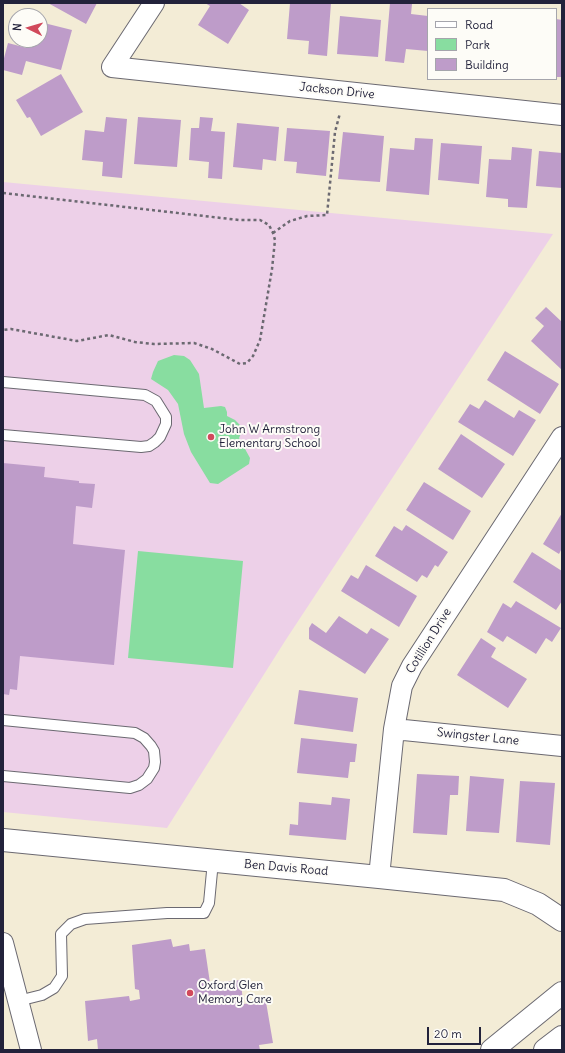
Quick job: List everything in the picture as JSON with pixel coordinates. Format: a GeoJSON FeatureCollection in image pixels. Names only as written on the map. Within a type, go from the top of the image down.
{"type":"FeatureCollection","features":[{"type":"Feature","properties":{"kind":"street","name":"Jackson Drive"},"geometry":{"type":"LineString","coordinates":[[154,3],[112,67],[562,115]]}},
{"type":"Feature","properties":{"kind":"street","name":"Cotillion Drive"},"geometry":{"type":"LineString","coordinates":[[379,876],[394,729],[402,686],[412,666],[562,436]]}},
{"type":"Feature","properties":{"kind":"street","name":"Swingster Lane"},"geometry":{"type":"LineString","coordinates":[[394,729],[562,746]]}},
{"type":"Feature","properties":{"kind":"street","name":"Ben Davis Road"},"geometry":{"type":"LineString","coordinates":[[3,840],[379,876],[504,890],[538,904],[562,920]]}},
{"type":"Feature","properties":{"kind":"street"},"geometry":{"type":"LineString","coordinates":[[3,942],[31,1050]]}},
{"type":"Feature","properties":{"kind":"street"},"geometry":{"type":"LineString","coordinates":[[492,1050],[562,993]]}},
{"type":"Feature","properties":{"kind":"street"},"geometry":{"type":"LineString","coordinates":[[545,1050],[562,1037]]}},
{"type":"Feature","properties":{"kind":"lane"},"geometry":{"type":"LineString","coordinates":[[3,382],[145,395],[156,401],[166,417],[166,424],[160,437],[155,442],[149,446],[141,447],[3,435]]}},
{"type":"Feature","properties":{"kind":"lane"},"geometry":{"type":"LineString","coordinates":[[3,720],[135,733],[144,738],[151,746],[154,752],[155,762],[154,768],[147,779],[139,785],[130,788],[3,776]]}},
{"type":"Feature","properties":{"kind":"lane"},"geometry":{"type":"LineString","coordinates":[[18,1002],[42,995],[54,988],[62,976],[61,934],[71,924],[85,919],[168,913],[204,913],[209,903],[213,861]]}},
{"type":"Feature","properties":{"kind":"path"},"geometry":{"type":"LineString","coordinates":[[273,233],[290,221],[307,216],[328,216],[335,132],[340,113]]}},
{"type":"Feature","properties":{"kind":"path"},"geometry":{"type":"LineString","coordinates":[[3,194],[240,220],[260,220],[269,225],[273,233],[274,258],[260,340],[253,356],[247,363],[240,364],[212,348],[194,343],[185,342],[154,344],[135,342],[109,335],[77,341],[11,329],[3,330]]}},
{"type":"Feature","properties":{"kind":"shaded area","name":"John W Armstrong Elementary School"},"geometry":{"type":"Polygon","coordinates":[[[3,182],[553,234],[285,641],[167,828],[3,812],[3,182]]]}},
{"type":"Feature","properties":{"kind":"green space"},"geometry":{"type":"Polygon","coordinates":[[[174,355],[184,356],[190,360],[199,374],[204,408],[225,407],[227,416],[235,420],[241,426],[242,431],[239,438],[250,458],[249,464],[218,484],[210,483],[191,452],[184,434],[178,404],[168,390],[151,379],[158,361],[174,355]]]}},
{"type":"Feature","properties":{"kind":"green space"},"geometry":{"type":"Polygon","coordinates":[[[138,551],[243,561],[233,668],[128,658],[138,551]]]}},
{"type":"Feature","properties":{"kind":"building"},"geometry":{"type":"Polygon","coordinates":[[[48,3],[97,3],[86,24],[48,3]]]}},
{"type":"Feature","properties":{"kind":"building"},"geometry":{"type":"Polygon","coordinates":[[[205,3],[239,3],[249,10],[228,44],[198,25],[210,6],[205,3]]]}},
{"type":"Feature","properties":{"kind":"building"},"geometry":{"type":"Polygon","coordinates":[[[290,3],[331,3],[327,56],[308,54],[309,41],[287,39],[290,3]]]}},
{"type":"Feature","properties":{"kind":"building"},"geometry":{"type":"Polygon","coordinates":[[[390,3],[412,4],[411,14],[427,16],[427,51],[406,49],[404,63],[385,61],[390,3]]]}},
{"type":"Feature","properties":{"kind":"building"},"geometry":{"type":"Polygon","coordinates":[[[340,16],[381,20],[378,57],[337,54],[340,16]]]}},
{"type":"Feature","properties":{"kind":"building"},"geometry":{"type":"Polygon","coordinates":[[[557,19],[562,20],[562,77],[557,77],[557,19]]]}},
{"type":"Feature","properties":{"kind":"building"},"geometry":{"type":"Polygon","coordinates":[[[48,24],[72,30],[61,70],[26,61],[22,75],[3,70],[3,62],[8,43],[8,48],[48,48],[48,24]]]}},
{"type":"Feature","properties":{"kind":"building"},"geometry":{"type":"Polygon","coordinates":[[[61,74],[83,112],[41,136],[30,117],[27,118],[16,100],[61,74]]]}},
{"type":"Feature","properties":{"kind":"building"},"geometry":{"type":"Polygon","coordinates":[[[106,117],[127,119],[122,178],[102,176],[103,162],[82,160],[85,130],[104,132],[106,117]]]}},
{"type":"Feature","properties":{"kind":"building"},"geometry":{"type":"Polygon","coordinates":[[[138,117],[181,120],[177,167],[134,164],[138,117]]]}},
{"type":"Feature","properties":{"kind":"building"},"geometry":{"type":"Polygon","coordinates":[[[200,117],[213,118],[211,131],[225,132],[222,179],[208,178],[209,162],[189,160],[191,128],[199,128],[200,117]]]}},
{"type":"Feature","properties":{"kind":"building"},"geometry":{"type":"Polygon","coordinates":[[[237,123],[279,127],[276,161],[263,159],[262,170],[233,167],[237,123]]]}},
{"type":"Feature","properties":{"kind":"building"},"geometry":{"type":"Polygon","coordinates":[[[287,128],[330,131],[326,176],[296,173],[297,162],[284,161],[287,128]]]}},
{"type":"Feature","properties":{"kind":"building"},"geometry":{"type":"Polygon","coordinates":[[[343,132],[384,136],[380,182],[338,179],[343,132]]]}},
{"type":"Feature","properties":{"kind":"building"},"geometry":{"type":"Polygon","coordinates":[[[415,138],[433,139],[429,195],[386,191],[390,148],[414,150],[415,138]]]}},
{"type":"Feature","properties":{"kind":"building"},"geometry":{"type":"Polygon","coordinates":[[[441,143],[482,146],[479,184],[438,180],[441,143]]]}},
{"type":"Feature","properties":{"kind":"building"},"geometry":{"type":"Polygon","coordinates":[[[512,147],[532,149],[527,208],[508,207],[508,199],[486,197],[489,159],[511,160],[512,147]]]}},
{"type":"Feature","properties":{"kind":"building"},"geometry":{"type":"Polygon","coordinates":[[[539,151],[562,153],[562,188],[536,186],[539,151]]]}},
{"type":"Feature","properties":{"kind":"building"},"geometry":{"type":"Polygon","coordinates":[[[546,307],[562,322],[562,370],[531,341],[544,326],[535,318],[546,307]]]}},
{"type":"Feature","properties":{"kind":"building"},"geometry":{"type":"Polygon","coordinates":[[[505,351],[559,384],[540,414],[487,380],[505,351]]]}},
{"type":"Feature","properties":{"kind":"building"},"geometry":{"type":"Polygon","coordinates":[[[485,400],[514,418],[519,410],[536,420],[513,456],[458,422],[470,404],[479,409],[485,400]]]}},
{"type":"Feature","properties":{"kind":"building"},"geometry":{"type":"Polygon","coordinates":[[[461,434],[505,464],[482,498],[438,469],[461,434]]]}},
{"type":"Feature","properties":{"kind":"building"},"geometry":{"type":"Polygon","coordinates":[[[3,463],[45,467],[44,477],[95,484],[92,508],[76,506],[73,544],[125,550],[114,665],[20,656],[17,690],[10,689],[9,695],[3,694],[3,463]]]}},
{"type":"Feature","properties":{"kind":"building"},"geometry":{"type":"Polygon","coordinates":[[[424,482],[471,511],[453,540],[406,510],[424,482]]]}},
{"type":"Feature","properties":{"kind":"building"},"geometry":{"type":"Polygon","coordinates":[[[562,513],[562,548],[559,554],[543,544],[562,513]]]}},
{"type":"Feature","properties":{"kind":"building"},"geometry":{"type":"Polygon","coordinates":[[[406,525],[448,552],[438,567],[435,565],[427,578],[422,575],[417,582],[375,556],[394,526],[402,531],[406,525]]]}},
{"type":"Feature","properties":{"kind":"building"},"geometry":{"type":"Polygon","coordinates":[[[532,552],[562,571],[562,601],[556,610],[513,582],[532,552]]]}},
{"type":"Feature","properties":{"kind":"building"},"geometry":{"type":"Polygon","coordinates":[[[366,565],[417,596],[399,627],[341,591],[351,575],[358,579],[366,565]]]}},
{"type":"Feature","properties":{"kind":"building"},"geometry":{"type":"Polygon","coordinates":[[[516,601],[561,628],[552,642],[546,638],[536,654],[507,636],[503,642],[487,632],[503,603],[511,608],[516,601]]]}},
{"type":"Feature","properties":{"kind":"building"},"geometry":{"type":"Polygon","coordinates":[[[339,616],[367,634],[371,628],[389,639],[365,674],[309,639],[309,628],[312,623],[326,633],[339,616]]]}},
{"type":"Feature","properties":{"kind":"building"},"geometry":{"type":"Polygon","coordinates":[[[481,638],[496,648],[491,657],[527,679],[508,708],[457,675],[481,638]]]}},
{"type":"Feature","properties":{"kind":"building"},"geometry":{"type":"Polygon","coordinates":[[[299,690],[358,698],[353,732],[294,724],[299,690]]]}},
{"type":"Feature","properties":{"kind":"building"},"geometry":{"type":"Polygon","coordinates":[[[301,738],[357,744],[355,762],[350,762],[348,778],[297,773],[301,738]]]}},
{"type":"Feature","properties":{"kind":"building"},"geometry":{"type":"Polygon","coordinates":[[[417,774],[459,776],[458,795],[450,795],[447,835],[413,833],[417,774]]]}},
{"type":"Feature","properties":{"kind":"building"},"geometry":{"type":"Polygon","coordinates":[[[470,776],[504,779],[499,833],[466,831],[470,776]]]}},
{"type":"Feature","properties":{"kind":"building"},"geometry":{"type":"Polygon","coordinates":[[[520,781],[555,783],[550,845],[516,842],[520,781]]]}},
{"type":"Feature","properties":{"kind":"building"},"geometry":{"type":"Polygon","coordinates":[[[332,797],[350,799],[346,840],[289,835],[290,824],[298,825],[299,802],[331,805],[332,797]]]}},
{"type":"Feature","properties":{"kind":"building","name":"Oxford Glen Memory Care"},"geometry":{"type":"Polygon","coordinates":[[[171,939],[173,947],[189,944],[190,951],[205,949],[210,983],[241,980],[243,1004],[266,1002],[273,1043],[259,1045],[260,1050],[98,1050],[97,1039],[88,1041],[85,1001],[129,996],[130,1001],[140,999],[139,990],[135,989],[132,945],[171,939]]]}},
{"type":"Feature","properties":{"kind":"place","name":"John W Armstrong Elementary School"},"geometry":{"type":"Point","coordinates":[211,437]}},
{"type":"Feature","properties":{"kind":"place","name":"Oxford Glen Memory Care"},"geometry":{"type":"Point","coordinates":[190,993]}}]}
